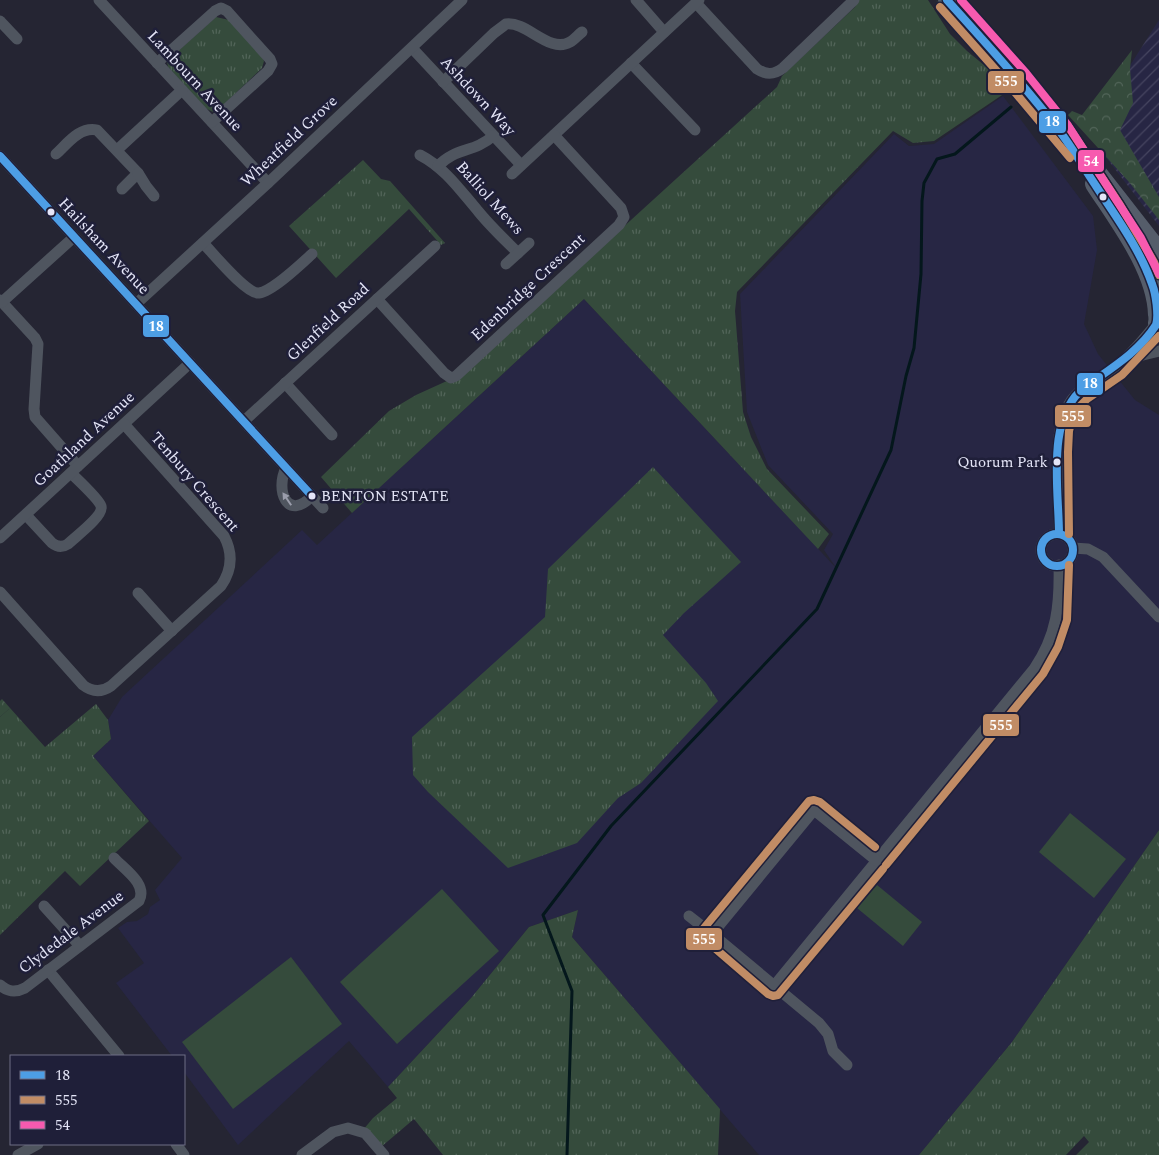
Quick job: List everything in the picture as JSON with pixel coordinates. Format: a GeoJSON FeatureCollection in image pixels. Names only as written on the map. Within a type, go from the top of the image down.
{"type":"FeatureCollection","features":[{"type":"Feature","properties":{"kind":"main road"},"geometry":{"type":"LineString","coordinates":[[947,0],[1006,65],[1060,131],[1108,185],[1159,251]]}},
{"type":"Feature","properties":{"kind":"main road"},"geometry":{"type":"LineString","coordinates":[[1060,131],[1142,260],[1155,292],[1158,320]]}},
{"type":"Feature","properties":{"kind":"street","name":"Lambourn Avenue"},"geometry":{"type":"LineString","coordinates":[[98,0],[268,184]]}},
{"type":"Feature","properties":{"kind":"street","name":"Wheatfield Grove"},"geometry":{"type":"LineString","coordinates":[[136,304],[268,184],[462,0]]}},
{"type":"Feature","properties":{"kind":"street"},"geometry":{"type":"LineString","coordinates":[[636,0],[664,32]]}},
{"type":"Feature","properties":{"kind":"street"},"geometry":{"type":"LineString","coordinates":[[512,174],[698,2],[757,70],[768,74],[778,72],[783,68],[854,0]]}},
{"type":"Feature","properties":{"kind":"street"},"geometry":{"type":"LineString","coordinates":[[157,63],[215,11],[221,8],[227,11],[270,59],[272,64],[268,71],[212,122]]}},
{"type":"Feature","properties":{"kind":"street"},"geometry":{"type":"LineString","coordinates":[[0,21],[17,39]]}},
{"type":"Feature","properties":{"kind":"street"},"geometry":{"type":"LineString","coordinates":[[443,82],[494,33],[506,24],[518,25],[547,41],[560,44],[569,42],[582,32]]}},
{"type":"Feature","properties":{"kind":"street","name":"Ashdown Way"},"geometry":{"type":"LineString","coordinates":[[412,48],[521,165]]}},
{"type":"Feature","properties":{"kind":"street"},"geometry":{"type":"LineString","coordinates":[[631,64],[695,130]]}},
{"type":"Feature","properties":{"kind":"street"},"geometry":{"type":"LineString","coordinates":[[117,150],[182,90]]}},
{"type":"Feature","properties":{"kind":"street"},"geometry":{"type":"LineString","coordinates":[[56,154],[79,133],[88,129],[97,130],[101,132],[138,173],[154,196]]}},
{"type":"Feature","properties":{"kind":"street","name":"Edenbridge Crescent"},"geometry":{"type":"LineString","coordinates":[[376,299],[444,373],[451,378],[458,374],[517,320],[619,225],[624,217],[621,208],[554,135]]}},
{"type":"Feature","properties":{"kind":"street","name":"Balliol Mews"},"geometry":{"type":"LineString","coordinates":[[438,166],[448,156],[478,146],[493,136]]}},
{"type":"Feature","properties":{"kind":"street","name":"Balliol Mews"},"geometry":{"type":"LineString","coordinates":[[420,155],[438,166],[518,253]]}},
{"type":"Feature","properties":{"kind":"street","name":"Hailsham Avenue"},"geometry":{"type":"LineString","coordinates":[[0,156],[323,508]]}},
{"type":"Feature","properties":{"kind":"street"},"geometry":{"type":"LineString","coordinates":[[122,190],[138,173]]}},
{"type":"Feature","properties":{"kind":"street"},"geometry":{"type":"LineString","coordinates":[[26,515],[52,543],[63,547],[97,518],[101,512],[100,504],[35,418],[38,344],[35,338],[1,301],[74,237]]}},
{"type":"Feature","properties":{"kind":"street"},"geometry":{"type":"LineString","coordinates":[[203,243],[244,286],[255,293],[270,288],[312,254]]}},
{"type":"Feature","properties":{"kind":"street","name":"Balliol Mews"},"geometry":{"type":"LineString","coordinates":[[506,264],[529,243]]}},
{"type":"Feature","properties":{"kind":"street","name":"Glenfield Road"},"geometry":{"type":"LineString","coordinates":[[244,421],[435,246]]}},
{"type":"Feature","properties":{"kind":"street"},"geometry":{"type":"LineString","coordinates":[[1059,534],[1058,452],[1063,415],[1070,402],[1081,391],[1116,367],[1140,344],[1158,320]]}},
{"type":"Feature","properties":{"kind":"street"},"geometry":{"type":"LineString","coordinates":[[1116,367],[1159,351]]}},
{"type":"Feature","properties":{"kind":"street","name":"Goathland Avenue"},"geometry":{"type":"LineString","coordinates":[[0,538],[190,363]]}},
{"type":"Feature","properties":{"kind":"street"},"geometry":{"type":"LineString","coordinates":[[285,383],[332,435]]}},
{"type":"Feature","properties":{"kind":"street","name":"Tenbury Crescent"},"geometry":{"type":"LineString","coordinates":[[0,592],[83,685],[95,691],[106,690],[111,686],[221,586],[230,567],[230,549],[220,530],[124,424]]}},
{"type":"Feature","properties":{"kind":"street"},"geometry":{"type":"LineString","coordinates":[[286,468],[282,475],[281,485],[288,502],[294,506],[300,506],[312,496]]}},
{"type":"Feature","properties":{"kind":"street"},"geometry":{"type":"LineString","coordinates":[[1059,534],[1069,540],[1073,548],[1069,560],[1059,565],[1054,565],[1046,560],[1042,548],[1047,538],[1059,534]]}},
{"type":"Feature","properties":{"kind":"street"},"geometry":{"type":"LineString","coordinates":[[1073,548],[1088,549],[1103,557],[1159,617]]}},
{"type":"Feature","properties":{"kind":"street"},"geometry":{"type":"LineString","coordinates":[[774,986],[985,730],[1041,659],[1049,643],[1057,618],[1059,565]]}},
{"type":"Feature","properties":{"kind":"street"},"geometry":{"type":"LineString","coordinates":[[138,593],[172,631]]}},
{"type":"Feature","properties":{"kind":"street"},"geometry":{"type":"LineString","coordinates":[[712,934],[814,810],[877,861]]}},
{"type":"Feature","properties":{"kind":"street","name":"Clydedale Avenue"},"geometry":{"type":"LineString","coordinates":[[0,985],[9,991],[18,991],[141,899],[142,892],[140,886],[114,858]]}},
{"type":"Feature","properties":{"kind":"street"},"geometry":{"type":"LineString","coordinates":[[44,906],[80,946]]}},
{"type":"Feature","properties":{"kind":"street"},"geometry":{"type":"LineString","coordinates":[[689,916],[824,1029],[833,1051],[847,1065]]}},
{"type":"Feature","properties":{"kind":"street"},"geometry":{"type":"LineString","coordinates":[[48,970],[118,1055]]}},
{"type":"Feature","properties":{"kind":"street"},"geometry":{"type":"LineString","coordinates":[[302,1155],[333,1132],[348,1128],[365,1133],[384,1155]]}},
{"type":"Feature","properties":{"kind":"street"},"geometry":{"type":"LineString","coordinates":[[22,1154],[36,1145]]}},
{"type":"Feature","properties":{"kind":"shaded area"},"geometry":{"type":"Polygon","coordinates":[[[1159,20],[1159,226],[1087,133],[1159,20]]]}},
{"type":"Feature","properties":{"kind":"shaded area"},"geometry":{"type":"Polygon","coordinates":[[[1003,96],[1093,216],[1097,250],[1084,324],[1098,354],[1135,400],[1159,415],[1159,830],[1012,1042],[919,1155],[759,1155],[572,937],[578,910],[529,927],[471,998],[388,1087],[349,1041],[238,1145],[185,1073],[185,1055],[171,1055],[116,983],[144,963],[118,928],[127,922],[137,921],[148,914],[150,907],[160,900],[155,890],[182,858],[93,756],[111,739],[108,720],[122,697],[302,530],[317,545],[584,299],[837,569],[824,550],[833,534],[768,465],[747,412],[740,294],[894,134],[909,146],[934,144],[1003,96]]]}},
{"type":"Feature","properties":{"kind":"green space"},"geometry":{"type":"Polygon","coordinates":[[[858,0],[928,0],[950,34],[996,75],[1008,91],[934,141],[913,143],[893,131],[737,292],[735,311],[743,412],[751,437],[767,469],[829,534],[818,549],[584,299],[352,513],[321,477],[389,411],[416,395],[449,380],[563,282],[777,87],[782,76],[855,7],[858,0]]]}},
{"type":"Feature","properties":{"kind":"green space"},"geometry":{"type":"Polygon","coordinates":[[[936,0],[999,71],[964,42],[955,32],[936,0]]]}},
{"type":"Feature","properties":{"kind":"green space"},"geometry":{"type":"Polygon","coordinates":[[[216,17],[229,20],[260,54],[264,61],[262,68],[216,112],[213,112],[205,108],[168,67],[167,61],[216,17]]]}},
{"type":"Feature","properties":{"kind":"green space"},"geometry":{"type":"Polygon","coordinates":[[[1132,50],[1130,69],[1133,103],[1120,130],[1159,197],[1159,220],[1129,182],[1068,115],[1072,111],[1082,115],[1132,50]]]}},
{"type":"Feature","properties":{"kind":"green space"},"geometry":{"type":"Polygon","coordinates":[[[363,160],[381,179],[390,181],[445,243],[441,245],[409,209],[336,278],[289,226],[363,160]]]}},
{"type":"Feature","properties":{"kind":"green space"},"geometry":{"type":"Polygon","coordinates":[[[653,467],[741,562],[684,613],[663,635],[706,683],[718,701],[641,783],[618,798],[577,843],[508,868],[428,792],[413,775],[412,737],[545,617],[548,569],[653,467]]]}},
{"type":"Feature","properties":{"kind":"green space"},"geometry":{"type":"Polygon","coordinates":[[[2,699],[10,708],[0,717],[0,701],[2,699]]]}},
{"type":"Feature","properties":{"kind":"green space"},"geometry":{"type":"Polygon","coordinates":[[[96,704],[108,720],[111,739],[93,756],[149,821],[80,886],[65,871],[0,935],[0,717],[10,708],[45,747],[96,704]]]}},
{"type":"Feature","properties":{"kind":"green space"},"geometry":{"type":"Polygon","coordinates":[[[1070,813],[1126,859],[1094,898],[1039,852],[1070,813]]]}},
{"type":"Feature","properties":{"kind":"green space"},"geometry":{"type":"Polygon","coordinates":[[[1159,830],[1159,1155],[1076,1155],[1089,1142],[1084,1136],[1066,1155],[919,1155],[1012,1042],[1159,830]]]}},
{"type":"Feature","properties":{"kind":"green space"},"geometry":{"type":"Polygon","coordinates":[[[877,885],[922,922],[903,946],[857,908],[877,885]]]}},
{"type":"Feature","properties":{"kind":"green space"},"geometry":{"type":"Polygon","coordinates":[[[442,889],[499,951],[397,1044],[340,982],[442,889]]]}},
{"type":"Feature","properties":{"kind":"green space"},"geometry":{"type":"Polygon","coordinates":[[[578,910],[572,937],[720,1109],[718,1155],[443,1155],[414,1119],[381,1147],[363,1130],[373,1118],[397,1098],[388,1087],[471,998],[529,927],[578,910]]]}},
{"type":"Feature","properties":{"kind":"green space"},"geometry":{"type":"Polygon","coordinates":[[[291,957],[342,1024],[233,1109],[182,1042],[291,957]]]}},
{"type":"Feature","properties":{"kind":"waterway"},"geometry":{"type":"LineString","coordinates":[[567,1155],[572,991],[543,915],[611,826],[817,609],[891,450],[906,376],[914,348],[921,274],[924,183],[937,159],[955,154],[1011,107]]}},
{"type":"Feature","properties":{"kind":"transit line","name":"18"},"geometry":{"type":"LineString","coordinates":[[947,0],[1018,79],[1063,136],[1134,246],[1147,271],[1155,293],[1157,321],[1149,335],[1133,352],[1085,387],[1072,400],[1064,416],[1059,435],[1057,455],[1059,534]]}},
{"type":"Feature","properties":{"kind":"transit line","name":"54"},"geometry":{"type":"LineString","coordinates":[[961,0],[1026,73],[1067,124],[1141,238],[1159,274]]}},
{"type":"Feature","properties":{"kind":"transit line","name":"555"},"geometry":{"type":"LineString","coordinates":[[940,7],[1070,158]]}},
{"type":"Feature","properties":{"kind":"transit line","name":"555"},"geometry":{"type":"LineString","coordinates":[[1068,126],[1120,205],[1154,262],[1159,275]]}},
{"type":"Feature","properties":{"kind":"transit line","name":"18"},"geometry":{"type":"LineString","coordinates":[[0,156],[312,496]]}},
{"type":"Feature","properties":{"kind":"transit line","name":"555"},"geometry":{"type":"LineString","coordinates":[[1069,534],[1068,452],[1069,431],[1072,419],[1078,408],[1087,399],[1122,375],[1159,336]]}},
{"type":"Feature","properties":{"kind":"transit line","name":"18"},"geometry":{"type":"LineString","coordinates":[[1057,534],[1068,539],[1073,550],[1068,561],[1057,566],[1046,561],[1041,550],[1046,539],[1057,534]]}},
{"type":"Feature","properties":{"kind":"transit line","name":"555"},"geometry":{"type":"LineString","coordinates":[[886,865],[1043,674],[1058,647],[1067,620],[1069,565]]}},
{"type":"Feature","properties":{"kind":"transit line","name":"555"},"geometry":{"type":"LineString","coordinates":[[875,847],[820,802],[809,801],[704,928],[703,938],[768,994],[778,995],[883,869]]}},
{"type":"Feature","properties":{"kind":"place","name":"Quorum Park"},"geometry":{"type":"Point","coordinates":[1057,462]}},
{"type":"Feature","properties":{"kind":"place","name":"BENTON ESTATE"},"geometry":{"type":"Point","coordinates":[312,496]}}]}
